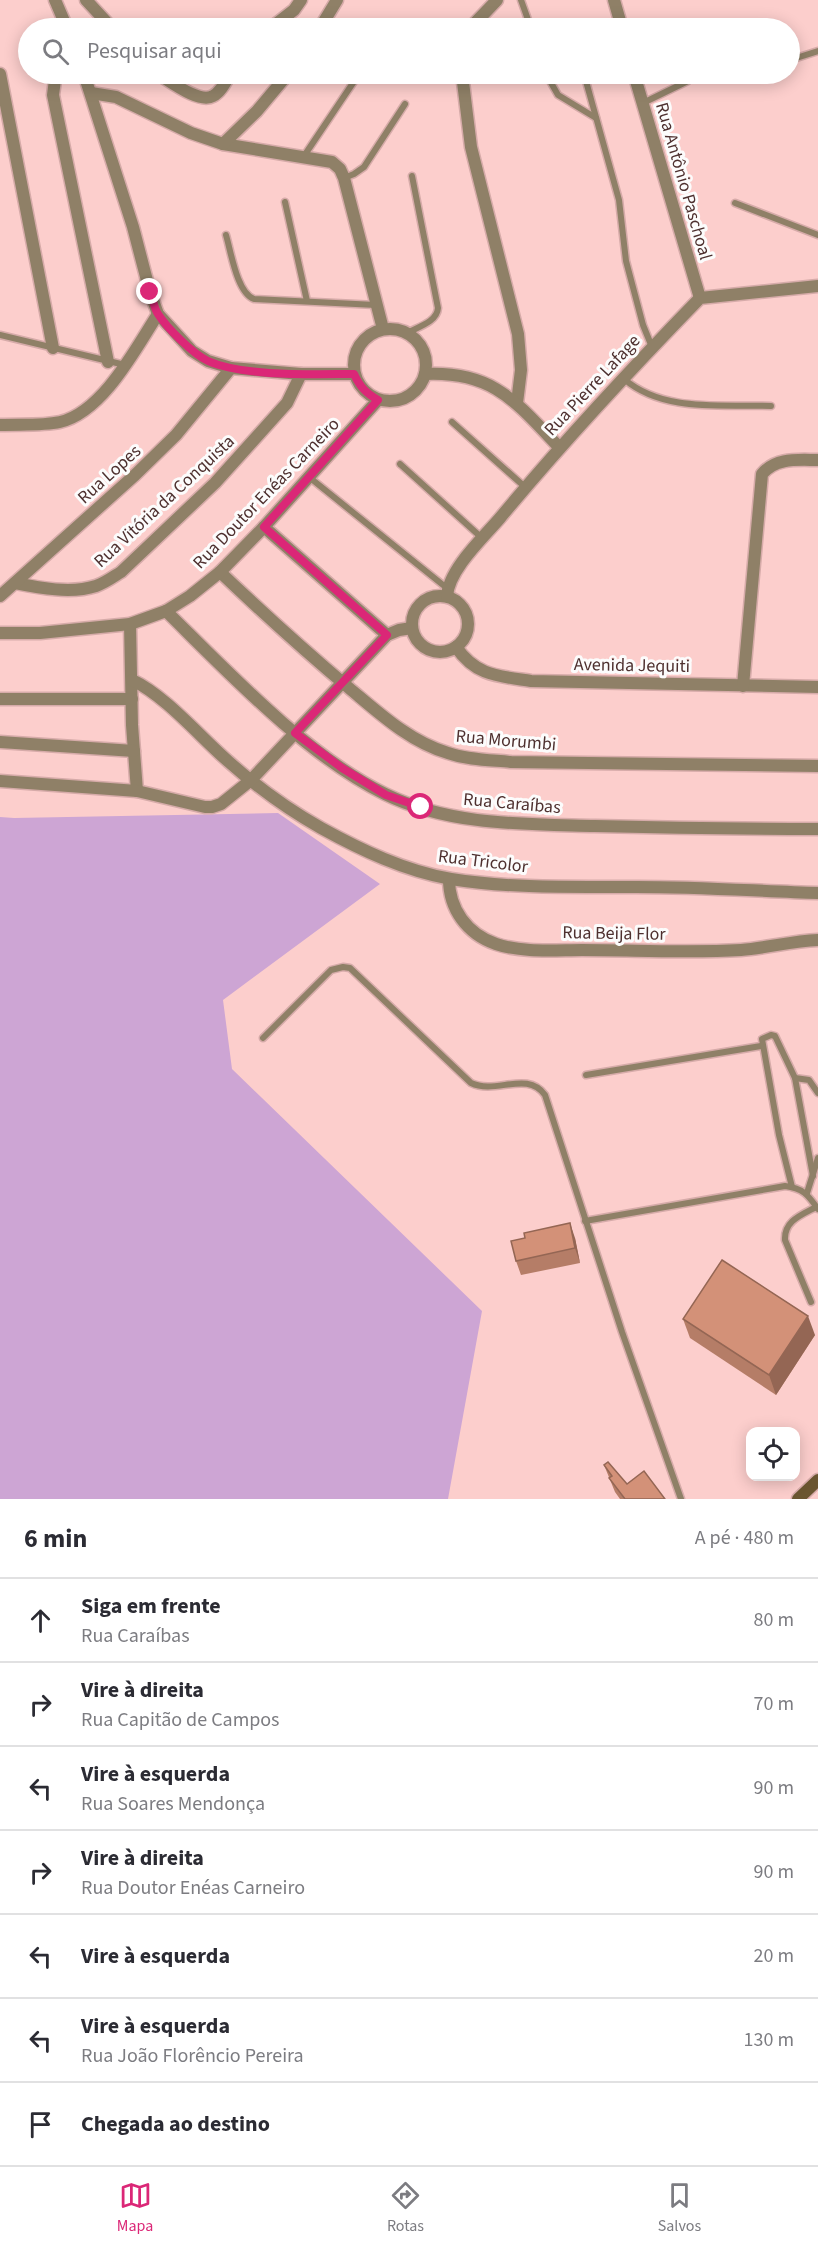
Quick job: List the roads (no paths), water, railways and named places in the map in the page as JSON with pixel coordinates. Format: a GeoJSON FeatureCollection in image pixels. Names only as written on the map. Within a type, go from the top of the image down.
{"type":"FeatureCollection","features":[{"type":"Feature","properties":{"kind":"main road"},"geometry":{"type":"LineString","coordinates":[[798,1499],[818,1480]]}},
{"type":"Feature","properties":{"kind":"street"},"geometry":{"type":"LineString","coordinates":[[55,0],[63,18]]}},
{"type":"Feature","properties":{"kind":"street"},"geometry":{"type":"LineString","coordinates":[[86,0],[103,18]]}},
{"type":"Feature","properties":{"kind":"street"},"geometry":{"type":"LineString","coordinates":[[284,18],[294,10],[301,0]]}},
{"type":"Feature","properties":{"kind":"street"},"geometry":{"type":"LineString","coordinates":[[326,18],[337,0]]}},
{"type":"Feature","properties":{"kind":"street"},"geometry":{"type":"LineString","coordinates":[[480,18],[497,0]]}},
{"type":"Feature","properties":{"kind":"street"},"geometry":{"type":"LineString","coordinates":[[614,0],[619,18]]}},
{"type":"Feature","properties":{"kind":"street"},"geometry":{"type":"LineString","coordinates":[[0,74],[53,348]]}},
{"type":"Feature","properties":{"kind":"street"},"geometry":{"type":"LineString","coordinates":[[54,84],[53,95],[108,362]]}},
{"type":"Feature","properties":{"kind":"street"},"geometry":{"type":"LineString","coordinates":[[88,84],[158,314],[192,351],[208,361],[231,368],[301,374],[354,374]]}},
{"type":"Feature","properties":{"kind":"street"},"geometry":{"type":"LineString","coordinates":[[174,84],[200,98],[215,95],[223,84]]}},
{"type":"Feature","properties":{"kind":"street"},"geometry":{"type":"LineString","coordinates":[[223,144],[257,111],[280,84]]}},
{"type":"Feature","properties":{"kind":"street"},"geometry":{"type":"LineString","coordinates":[[463,84],[471,147],[518,334],[521,370],[517,403]]}},
{"type":"Feature","properties":{"kind":"street","name":"Rua Antônio Paschoal"},"geometry":{"type":"LineString","coordinates":[[637,84],[700,298]]}},
{"type":"Feature","properties":{"kind":"street"},"geometry":{"type":"LineString","coordinates":[[91,93],[116,97],[191,133],[223,144],[332,162],[340,169],[344,178],[383,329]]}},
{"type":"Feature","properties":{"kind":"street"},"geometry":{"type":"LineString","coordinates":[[700,298],[818,286]]}},
{"type":"Feature","properties":{"kind":"street","name":"Rua Pierre Lafage"},"geometry":{"type":"LineString","coordinates":[[447,593],[460,566],[559,447],[700,298]]}},
{"type":"Feature","properties":{"kind":"street"},"geometry":{"type":"LineString","coordinates":[[0,425],[46,424],[63,421],[80,413],[98,398],[126,365],[158,314]]}},
{"type":"Feature","properties":{"kind":"street"},"geometry":{"type":"LineString","coordinates":[[383,329],[396,329],[407,333],[417,340],[423,350],[426,362],[425,374],[420,385],[407,397],[390,402],[378,400],[367,394],[359,385],[354,374],[353,362],[356,350],[372,333],[383,329]]}},
{"type":"Feature","properties":{"kind":"street","name":"Rua Lopes"},"geometry":{"type":"LineString","coordinates":[[0,596],[135,475],[176,435],[231,368]]}},
{"type":"Feature","properties":{"kind":"street"},"geometry":{"type":"LineString","coordinates":[[425,374],[447,373],[467,376],[491,385],[517,403],[559,447]]}},
{"type":"Feature","properties":{"kind":"street","name":"Rua Vitória da Conquista"},"geometry":{"type":"LineString","coordinates":[[15,583],[46,588],[94,587],[120,572],[215,483],[259,436],[287,403],[301,374]]}},
{"type":"Feature","properties":{"kind":"street","name":"Rua Doutor Enéas Carneiro"},"geometry":{"type":"LineString","coordinates":[[0,633],[40,633],[130,624],[166,611],[190,596],[220,572],[264,527],[378,400]]}},
{"type":"Feature","properties":{"kind":"street"},"geometry":{"type":"LineString","coordinates":[[743,686],[762,474],[776,463],[790,460],[818,460]]}},
{"type":"Feature","properties":{"kind":"street"},"geometry":{"type":"LineString","coordinates":[[264,527],[387,635]]}},
{"type":"Feature","properties":{"kind":"street","name":"Rua Morumbi"},"geometry":{"type":"LineString","coordinates":[[220,572],[287,635],[395,726],[447,753],[471,759],[511,762],[818,766]]}},
{"type":"Feature","properties":{"kind":"street"},"geometry":{"type":"LineString","coordinates":[[447,593],[467,614],[467,633],[456,647],[438,652],[429,650],[415,637],[412,628],[415,610],[429,597],[447,593]]}},
{"type":"Feature","properties":{"kind":"street","name":"Rua Caraíbas"},"geometry":{"type":"LineString","coordinates":[[166,611],[295,733],[342,768],[386,795],[421,807],[460,818],[506,824],[818,829]]}},
{"type":"Feature","properties":{"kind":"street"},"geometry":{"type":"LineString","coordinates":[[130,624],[134,751],[138,791]]}},
{"type":"Feature","properties":{"kind":"street"},"geometry":{"type":"LineString","coordinates":[[0,781],[138,791],[212,807],[221,804],[251,780],[387,635],[412,628]]}},
{"type":"Feature","properties":{"kind":"street","name":"Avenida Jequiti"},"geometry":{"type":"LineString","coordinates":[[456,647],[465,661],[474,668],[494,675],[531,681],[818,687]]}},
{"type":"Feature","properties":{"kind":"street","name":"Rua Tricolor"},"geometry":{"type":"LineString","coordinates":[[132,681],[150,690],[251,780],[319,827],[362,849],[406,867],[449,879],[488,884],[818,893]]}},
{"type":"Feature","properties":{"kind":"street"},"geometry":{"type":"LineString","coordinates":[[0,699],[132,699]]}},
{"type":"Feature","properties":{"kind":"street"},"geometry":{"type":"LineString","coordinates":[[0,742],[134,751]]}},
{"type":"Feature","properties":{"kind":"street","name":"Rua Beija Flor"},"geometry":{"type":"LineString","coordinates":[[449,879],[449,893],[457,913],[479,936],[497,945],[530,950],[695,952],[753,949],[818,940]]}},
{"type":"Feature","properties":{"kind":"lane"},"geometry":{"type":"LineString","coordinates":[[521,0],[527,18]]}},
{"type":"Feature","properties":{"kind":"lane"},"geometry":{"type":"LineString","coordinates":[[800,57],[818,51]]}},
{"type":"Feature","properties":{"kind":"lane"},"geometry":{"type":"LineString","coordinates":[[304,156],[352,84]]}},
{"type":"Feature","properties":{"kind":"lane"},"geometry":{"type":"LineString","coordinates":[[552,84],[558,95],[596,118]]}},
{"type":"Feature","properties":{"kind":"lane"},"geometry":{"type":"LineString","coordinates":[[587,84],[619,200],[626,261],[643,325],[652,347]]}},
{"type":"Feature","properties":{"kind":"lane"},"geometry":{"type":"LineString","coordinates":[[643,103],[682,84]]}},
{"type":"Feature","properties":{"kind":"lane"},"geometry":{"type":"LineString","coordinates":[[344,178],[364,166],[405,104]]}},
{"type":"Feature","properties":{"kind":"lane"},"geometry":{"type":"LineString","coordinates":[[407,333],[432,320],[438,313],[412,176]]}},
{"type":"Feature","properties":{"kind":"lane"},"geometry":{"type":"LineString","coordinates":[[285,202],[307,301]]}},
{"type":"Feature","properties":{"kind":"lane"},"geometry":{"type":"LineString","coordinates":[[735,203],[818,235]]}},
{"type":"Feature","properties":{"kind":"lane"},"geometry":{"type":"LineString","coordinates":[[226,235],[241,287],[248,297],[377,305]]}},
{"type":"Feature","properties":{"kind":"lane"},"geometry":{"type":"LineString","coordinates":[[0,335],[126,365]]}},
{"type":"Feature","properties":{"kind":"lane"},"geometry":{"type":"LineString","coordinates":[[624,379],[651,397],[673,403],[771,406]]}},
{"type":"Feature","properties":{"kind":"lane"},"geometry":{"type":"LineString","coordinates":[[452,422],[525,487]]}},
{"type":"Feature","properties":{"kind":"lane"},"geometry":{"type":"LineString","coordinates":[[400,464],[483,538]]}},
{"type":"Feature","properties":{"kind":"lane"},"geometry":{"type":"LineString","coordinates":[[309,477],[447,593]]}},
{"type":"Feature","properties":{"kind":"lane"},"geometry":{"type":"LineString","coordinates":[[263,1038],[331,970],[350,968],[471,1083],[484,1088],[526,1082],[541,1089],[548,1104],[665,1459],[681,1499]]}},
{"type":"Feature","properties":{"kind":"lane"},"geometry":{"type":"LineString","coordinates":[[792,1187],[761,1046],[764,1037],[775,1036],[795,1078],[813,1176]]}},
{"type":"Feature","properties":{"kind":"lane"},"geometry":{"type":"LineString","coordinates":[[586,1075],[761,1046]]}},
{"type":"Feature","properties":{"kind":"lane"},"geometry":{"type":"LineString","coordinates":[[795,1078],[809,1080],[818,1093]]}},
{"type":"Feature","properties":{"kind":"lane"},"geometry":{"type":"LineString","coordinates":[[807,1193],[818,1158]]}},
{"type":"Feature","properties":{"kind":"lane"},"geometry":{"type":"LineString","coordinates":[[585,1221],[785,1186],[797,1187],[807,1193],[817,1208],[792,1221],[786,1227],[785,1240],[811,1302]]}}]}
